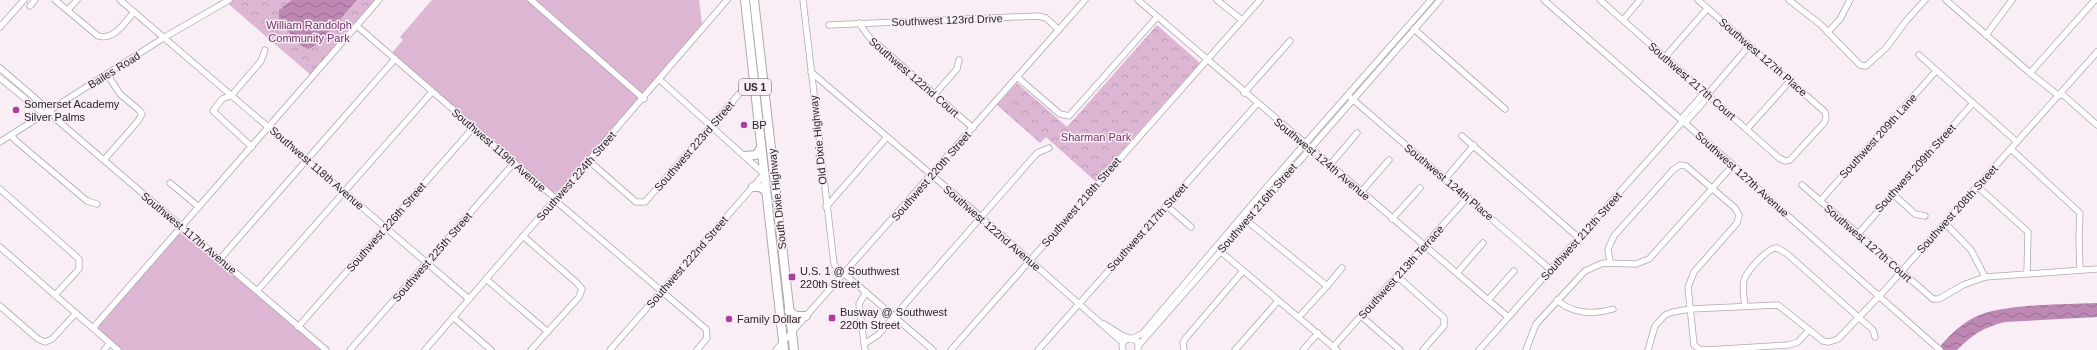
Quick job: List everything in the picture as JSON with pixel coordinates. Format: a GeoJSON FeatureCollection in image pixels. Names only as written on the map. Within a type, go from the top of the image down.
{"type":"FeatureCollection","features":[{"type":"Feature","properties":{"kind":"highway","name":"South Dixie Highway"},"geometry":{"type":"LineString","coordinates":[[745,0],[784,346]]}},
{"type":"Feature","properties":{"kind":"highway"},"geometry":{"type":"LineString","coordinates":[[750,0],[754,41],[760,52]]}},
{"type":"Feature","properties":{"kind":"highway","name":"South Dixie Highway"},"geometry":{"type":"LineString","coordinates":[[754,0],[794,350]]}},
{"type":"Feature","properties":{"kind":"highway"},"geometry":{"type":"LineString","coordinates":[[746,156],[756,155],[761,148]]}},
{"type":"Feature","properties":{"kind":"highway"},"geometry":{"type":"LineString","coordinates":[[772,161],[770,167],[764,174],[770,181],[776,230],[781,239]]}},
{"type":"Feature","properties":{"kind":"highway"},"geometry":{"type":"LineString","coordinates":[[753,187],[761,188],[766,191]]}},
{"type":"Feature","properties":{"kind":"highway"},"geometry":{"type":"LineString","coordinates":[[774,261],[779,271],[786,326],[787,330],[792,333]]}},
{"type":"Feature","properties":{"kind":"highway"},"geometry":{"type":"LineString","coordinates":[[789,311],[796,316],[806,316]]}},
{"type":"Feature","properties":{"kind":"highway"},"geometry":{"type":"LineString","coordinates":[[784,346],[790,350]]}},
{"type":"Feature","properties":{"kind":"street"},"geometry":{"type":"LineString","coordinates":[[1,27],[24,0]]}},
{"type":"Feature","properties":{"kind":"street"},"geometry":{"type":"LineString","coordinates":[[30,6],[35,0]]}},
{"type":"Feature","properties":{"kind":"street"},"geometry":{"type":"LineString","coordinates":[[55,0],[98,36],[103,37],[115,33],[134,12]]}},
{"type":"Feature","properties":{"kind":"street"},"geometry":{"type":"LineString","coordinates":[[68,10],[77,0]]}},
{"type":"Feature","properties":{"kind":"street","name":"Southwest 118th Avenue"},"geometry":{"type":"LineString","coordinates":[[120,0],[469,299]]}},
{"type":"Feature","properties":{"kind":"street","name":"Bailes Road"},"geometry":{"type":"LineString","coordinates":[[51,113],[107,74],[229,0]]}},
{"type":"Feature","properties":{"kind":"street"},"geometry":{"type":"LineString","coordinates":[[93,328],[379,0]]}},
{"type":"Feature","properties":{"kind":"street"},"geometry":{"type":"LineString","coordinates":[[531,0],[644,99]]}},
{"type":"Feature","properties":{"kind":"street","name":"Southwest 224th Street"},"geometry":{"type":"LineString","coordinates":[[425,350],[588,160],[644,99],[727,0]]}},
{"type":"Feature","properties":{"kind":"street","name":"Old Dixie Highway"},"geometry":{"type":"LineString","coordinates":[[803,0],[826,207],[834,264],[839,271],[866,292],[933,350]]}},
{"type":"Feature","properties":{"kind":"street","name":"Southwest 220th Street"},"geometry":{"type":"LineString","coordinates":[[776,350],[784,346],[792,333],[806,316],[1085,0]]}},
{"type":"Feature","properties":{"kind":"street","name":"Southwest 124th Avenue"},"geometry":{"type":"LineString","coordinates":[[1138,0],[1244,93],[1330,164],[1392,219],[1508,317]]}},
{"type":"Feature","properties":{"kind":"street"},"geometry":{"type":"LineString","coordinates":[[1217,0],[1242,20]]}},
{"type":"Feature","properties":{"kind":"street","name":"Southwest 218th Street"},"geometry":{"type":"LineString","coordinates":[[951,350],[1260,0]]}},
{"type":"Feature","properties":{"kind":"street","name":"Southwest 216th Street"},"geometry":{"type":"LineString","coordinates":[[1138,349],[1247,220],[1348,95],[1431,0]]}},
{"type":"Feature","properties":{"kind":"street","name":"Southwest 216th Street"},"geometry":{"type":"LineString","coordinates":[[1122,348],[1131,338],[1143,333],[1252,204],[1353,100],[1440,0]]}},
{"type":"Feature","properties":{"kind":"street","name":"Southwest 127th Avenue"},"geometry":{"type":"LineString","coordinates":[[1544,0],[1733,165],[1938,349]]}},
{"type":"Feature","properties":{"kind":"street","name":"Southwest 217th Court"},"geometry":{"type":"LineString","coordinates":[[1600,0],[1779,158],[1785,161]]}},
{"type":"Feature","properties":{"kind":"street"},"geometry":{"type":"LineString","coordinates":[[1623,20],[1640,0]]}},
{"type":"Feature","properties":{"kind":"street","name":"Southwest 127th Place"},"geometry":{"type":"LineString","coordinates":[[1698,0],[1824,110],[1826,116],[1824,122],[1792,158],[1785,161]]}},
{"type":"Feature","properties":{"kind":"street"},"geometry":{"type":"LineString","coordinates":[[1789,0],[1828,32],[1860,64],[1866,66],[1886,48],[1906,21],[1925,0]]}},
{"type":"Feature","properties":{"kind":"street"},"geometry":{"type":"LineString","coordinates":[[1828,32],[1840,19],[1850,0]]}},
{"type":"Feature","properties":{"kind":"street"},"geometry":{"type":"LineString","coordinates":[[1946,0],[2030,73],[2060,94],[2097,125]]}},
{"type":"Feature","properties":{"kind":"street"},"geometry":{"type":"LineString","coordinates":[[1986,35],[2012,0]]}},
{"type":"Feature","properties":{"kind":"street"},"geometry":{"type":"LineString","coordinates":[[2030,73],[2095,0]]}},
{"type":"Feature","properties":{"kind":"street"},"geometry":{"type":"LineString","coordinates":[[1665,57],[1708,9]]}},
{"type":"Feature","properties":{"kind":"street","name":"Southwest 123rd Drive"},"geometry":{"type":"LineString","coordinates":[[829,25],[1038,16],[1046,18],[1059,30]]}},
{"type":"Feature","properties":{"kind":"street"},"geometry":{"type":"LineString","coordinates":[[1017,77],[1060,114],[1065,116],[1073,113],[1157,17]]}},
{"type":"Feature","properties":{"kind":"street","name":"Southwest 122nd Court"},"geometry":{"type":"LineString","coordinates":[[859,23],[869,37],[973,128]]}},
{"type":"Feature","properties":{"kind":"street","name":"Southwest 119th Avenue"},"geometry":{"type":"LineString","coordinates":[[357,26],[555,198],[557,202],[706,329],[707,338],[697,350]]}},
{"type":"Feature","properties":{"kind":"street"},"geometry":{"type":"LineString","coordinates":[[1414,29],[1505,109]]}},
{"type":"Feature","properties":{"kind":"street"},"geometry":{"type":"LineString","coordinates":[[1244,93],[1290,41]]}},
{"type":"Feature","properties":{"kind":"street","name":"Southwest 212th Street"},"geometry":{"type":"LineString","coordinates":[[1479,350],[1750,46]]}},
{"type":"Feature","properties":{"kind":"street"},"geometry":{"type":"LineString","coordinates":[[252,147],[213,111],[225,97],[232,95],[261,61],[265,50]]}},
{"type":"Feature","properties":{"kind":"street"},"geometry":{"type":"LineString","coordinates":[[1919,55],[2017,142]]}},
{"type":"Feature","properties":{"kind":"street","name":"Southwest 208th Street"},"geometry":{"type":"LineString","coordinates":[[1648,350],[1653,330],[1662,318],[1673,312],[1690,309],[1745,306],[1778,305],[1823,341],[1833,342],[1879,296],[2060,94],[2096,56]]}},
{"type":"Feature","properties":{"kind":"street"},"geometry":{"type":"LineString","coordinates":[[220,259],[395,59]]}},
{"type":"Feature","properties":{"kind":"street"},"geometry":{"type":"LineString","coordinates":[[935,94],[957,68],[959,60]]}},
{"type":"Feature","properties":{"kind":"street","name":"Southwest 117th Avenue"},"geometry":{"type":"LineString","coordinates":[[0,68],[104,160],[326,350]]}},
{"type":"Feature","properties":{"kind":"street","name":"Southwest 209th Lane"},"geometry":{"type":"LineString","coordinates":[[1820,201],[1936,71]]}},
{"type":"Feature","properties":{"kind":"street","name":"Southwest 122nd Avenue"},"geometry":{"type":"LineString","coordinates":[[811,72],[981,217],[1100,322],[1122,348]]}},
{"type":"Feature","properties":{"kind":"street"},"geometry":{"type":"LineString","coordinates":[[104,160],[138,121],[142,114],[120,94],[107,74]]}},
{"type":"Feature","properties":{"kind":"street"},"geometry":{"type":"LineString","coordinates":[[0,78],[44,114]]}},
{"type":"Feature","properties":{"kind":"street"},"geometry":{"type":"LineString","coordinates":[[660,80],[746,156],[764,174]]}},
{"type":"Feature","properties":{"kind":"street"},"geometry":{"type":"LineString","coordinates":[[1747,129],[1790,81]]}},
{"type":"Feature","properties":{"kind":"street","name":"Southwest 223rd Street"},"geometry":{"type":"LineString","coordinates":[[588,160],[636,202],[645,202],[746,86]]}},
{"type":"Feature","properties":{"kind":"street"},"geometry":{"type":"LineString","coordinates":[[257,291],[432,92]]}},
{"type":"Feature","properties":{"kind":"street","name":"Southwest 124th Place"},"geometry":{"type":"LineString","coordinates":[[1348,95],[1446,178],[1550,270]]}},
{"type":"Feature","properties":{"kind":"street","name":"Southwest 209th Street"},"geometry":{"type":"LineString","coordinates":[[1858,234],[1973,103]]}},
{"type":"Feature","properties":{"kind":"street","name":"Southwest 217th Street"},"geometry":{"type":"LineString","coordinates":[[1038,350],[1257,104]]}},
{"type":"Feature","properties":{"kind":"street"},"geometry":{"type":"LineString","coordinates":[[0,142],[44,114],[51,113]]}},
{"type":"Feature","properties":{"kind":"street","name":"Southwest 226th Street"},"geometry":{"type":"LineString","coordinates":[[298,327],[473,128]]}},
{"type":"Feature","properties":{"kind":"street"},"geometry":{"type":"LineString","coordinates":[[1330,164],[1357,133]]}},
{"type":"Feature","properties":{"kind":"street"},"geometry":{"type":"LineString","coordinates":[[11,135],[87,202],[97,204]]}},
{"type":"Feature","properties":{"kind":"street"},"geometry":{"type":"LineString","coordinates":[[1462,136],[1579,238]]}},
{"type":"Feature","properties":{"kind":"street"},"geometry":{"type":"LineString","coordinates":[[826,207],[887,137]]}},
{"type":"Feature","properties":{"kind":"street"},"geometry":{"type":"LineString","coordinates":[[1446,178],[1474,146]]}},
{"type":"Feature","properties":{"kind":"street"},"geometry":{"type":"LineString","coordinates":[[865,347],[878,335],[1037,153],[1048,148]]}},
{"type":"Feature","properties":{"kind":"street"},"geometry":{"type":"LineString","coordinates":[[2011,149],[2080,213],[2080,270]]}},
{"type":"Feature","properties":{"kind":"street"},"geometry":{"type":"LineString","coordinates":[[1361,192],[1389,160]]}},
{"type":"Feature","properties":{"kind":"street","name":"Southwest 225th Street"},"geometry":{"type":"LineString","coordinates":[[350,350],[514,163]]}},
{"type":"Feature","properties":{"kind":"street"},"geometry":{"type":"LineString","coordinates":[[1610,262],[1608,249],[1611,240],[1673,170],[1682,165],[1689,167],[1735,208],[1739,215],[1737,223],[1692,275],[1688,287],[1692,340],[1697,348],[1707,350],[1788,345],[1798,342],[1809,330]]}},
{"type":"Feature","properties":{"kind":"street"},"geometry":{"type":"LineString","coordinates":[[1526,350],[1534,327],[1585,271],[1595,265],[1610,262],[1636,264],[1649,259],[1733,165]]}},
{"type":"Feature","properties":{"kind":"street","name":"Southwest 222nd Street"},"geometry":{"type":"LineString","coordinates":[[610,350],[764,174]]}},
{"type":"Feature","properties":{"kind":"street"},"geometry":{"type":"LineString","coordinates":[[170,183],[199,207]]}},
{"type":"Feature","properties":{"kind":"street","name":"Southwest 127th Court"},"geometry":{"type":"LineString","coordinates":[[1802,185],[1901,272],[1929,296],[1936,300],[1963,285],[1985,277]]}},
{"type":"Feature","properties":{"kind":"street"},"geometry":{"type":"LineString","coordinates":[[1978,187],[2028,232],[2027,273]]}},
{"type":"Feature","properties":{"kind":"street"},"geometry":{"type":"LineString","coordinates":[[1392,219],[1420,188]]}},
{"type":"Feature","properties":{"kind":"street"},"geometry":{"type":"LineString","coordinates":[[0,189],[78,256],[80,261],[78,269],[55,295]]}},
{"type":"Feature","properties":{"kind":"street"},"geometry":{"type":"LineString","coordinates":[[1893,194],[1915,214],[1926,216]]}},
{"type":"Feature","properties":{"kind":"street","name":"Southwest 213th Terrace"},"geometry":{"type":"LineString","coordinates":[[1335,349],[1361,316],[1396,276],[1468,198]]}},
{"type":"Feature","properties":{"kind":"street"},"geometry":{"type":"LineString","coordinates":[[1252,204],[1250,211],[1224,239],[1220,251],[1335,349]]}},
{"type":"Feature","properties":{"kind":"street"},"geometry":{"type":"LineString","coordinates":[[1166,206],[1191,227]]}},
{"type":"Feature","properties":{"kind":"street"},"geometry":{"type":"LineString","coordinates":[[1247,220],[1327,286]]}},
{"type":"Feature","properties":{"kind":"street"},"geometry":{"type":"LineString","coordinates":[[1945,224],[1971,250],[1985,277],[2097,269]]}},
{"type":"Feature","properties":{"kind":"street"},"geometry":{"type":"LineString","coordinates":[[523,236],[578,283],[582,289],[580,295],[531,350]]}},
{"type":"Feature","properties":{"kind":"street"},"geometry":{"type":"LineString","coordinates":[[1457,273],[1483,243]]}},
{"type":"Feature","properties":{"kind":"street"},"geometry":{"type":"LineString","coordinates":[[0,247],[118,350]]}},
{"type":"Feature","properties":{"kind":"street"},"geometry":{"type":"LineString","coordinates":[[1745,306],[1745,279],[1766,253],[1775,247],[1786,253],[1859,317],[1873,330],[1875,337]]}},
{"type":"Feature","properties":{"kind":"street"},"geometry":{"type":"LineString","coordinates":[[1299,317],[1342,268]]}},
{"type":"Feature","properties":{"kind":"street"},"geometry":{"type":"LineString","coordinates":[[1184,350],[1183,344],[1185,339],[1243,271]]}},
{"type":"Feature","properties":{"kind":"street"},"geometry":{"type":"LineString","coordinates":[[1488,300],[1514,271]]}},
{"type":"Feature","properties":{"kind":"street"},"geometry":{"type":"LineString","coordinates":[[1396,276],[1440,314],[1445,321],[1442,329],[1423,350]]}},
{"type":"Feature","properties":{"kind":"street"},"geometry":{"type":"LineString","coordinates":[[486,279],[548,332]]}},
{"type":"Feature","properties":{"kind":"street"},"geometry":{"type":"LineString","coordinates":[[865,347],[859,304],[866,292]]}},
{"type":"Feature","properties":{"kind":"street"},"geometry":{"type":"LineString","coordinates":[[1557,300],[1571,310],[1602,312],[1613,309]]}},
{"type":"Feature","properties":{"kind":"street"},"geometry":{"type":"LineString","coordinates":[[1235,350],[1278,301]]}},
{"type":"Feature","properties":{"kind":"street"},"geometry":{"type":"LineString","coordinates":[[0,306],[38,339],[46,342],[52,339],[76,313]]}},
{"type":"Feature","properties":{"kind":"street"},"geometry":{"type":"LineString","coordinates":[[1361,316],[1400,350]]}},
{"type":"Feature","properties":{"kind":"street"},"geometry":{"type":"LineString","coordinates":[[453,317],[491,350]]}},
{"type":"Feature","properties":{"kind":"street","name":"Southwest 122nd Avenue"},"geometry":{"type":"LineString","coordinates":[[1100,322],[1131,338]]}},
{"type":"Feature","properties":{"kind":"street"},"geometry":{"type":"LineString","coordinates":[[1303,350],[1318,333]]}},
{"type":"Feature","properties":{"kind":"street"},"geometry":{"type":"LineString","coordinates":[[1131,338],[1138,349]]}},
{"type":"Feature","properties":{"kind":"street"},"geometry":{"type":"LineString","coordinates":[[104,350],[110,343]]}},
{"type":"Feature","properties":{"kind":"green space","name":"William Randolph Community Park"},"geometry":{"type":"Polygon","coordinates":[[[224,0],[378,0],[312,76],[224,0]]]}},
{"type":"Feature","properties":{"kind":"green space"},"geometry":{"type":"Polygon","coordinates":[[[432,0],[699,0],[702,25],[561,188],[554,193],[391,54],[403,40],[400,37],[432,0]]]}},
{"type":"Feature","properties":{"kind":"green space","name":"Sharman Park"},"geometry":{"type":"Polygon","coordinates":[[[1157,25],[1200,63],[1095,181],[1046,137],[1040,143],[997,105],[1017,83],[1067,127],[1157,25]]]}},
{"type":"Feature","properties":{"kind":"green space"},"geometry":{"type":"Polygon","coordinates":[[[186,233],[323,350],[122,350],[99,330],[99,325],[177,235],[186,233]]]}},
{"type":"Feature","properties":{"kind":"water"},"geometry":{"type":"Polygon","coordinates":[[[292,0],[357,0],[327,35],[308,49],[300,45],[279,21],[279,10],[292,0]]]}},
{"type":"Feature","properties":{"kind":"water"},"geometry":{"type":"Polygon","coordinates":[[[2097,303],[2097,317],[2005,322],[1991,326],[1979,332],[1957,350],[1937,350],[1958,328],[1973,318],[1985,313],[2016,307],[2097,303]]]}},
{"type":"Feature","properties":{"kind":"place","name":"Somerset Academy Silver Palms"},"geometry":{"type":"Point","coordinates":[16,110]}},
{"type":"Feature","properties":{"kind":"place","name":"BP"},"geometry":{"type":"Point","coordinates":[744,125]}},
{"type":"Feature","properties":{"kind":"place","name":"U.S. 1 @ Southwest 220th Street"},"geometry":{"type":"Point","coordinates":[792,277]}},
{"type":"Feature","properties":{"kind":"place","name":"Busway @ Southwest 220th Street"},"geometry":{"type":"Point","coordinates":[832,318]}},
{"type":"Feature","properties":{"kind":"place","name":"Family Dollar"},"geometry":{"type":"Point","coordinates":[729,319]}}]}
